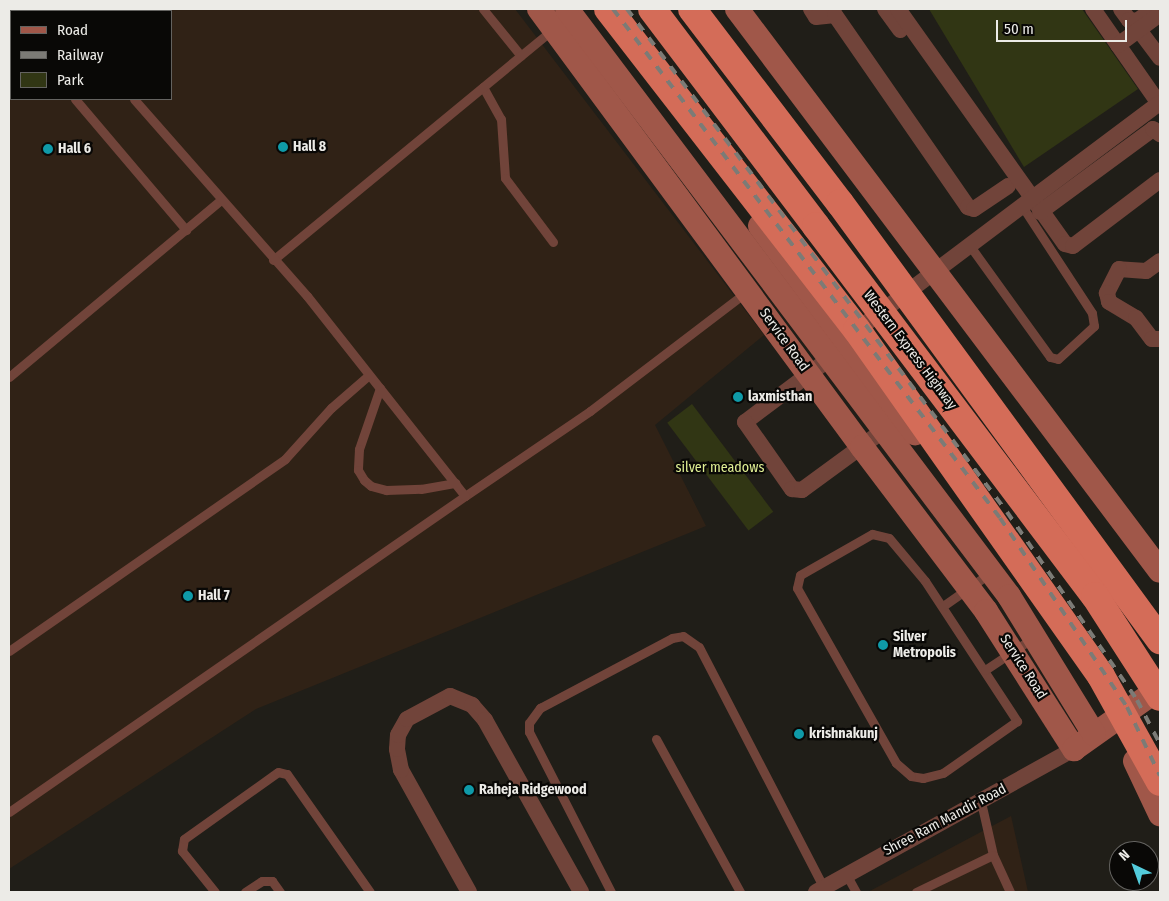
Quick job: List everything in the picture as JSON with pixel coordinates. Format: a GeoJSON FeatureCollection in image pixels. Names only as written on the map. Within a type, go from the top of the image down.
{"type":"FeatureCollection","features":[{"type":"Feature","properties":{"kind":"highway"},"geometry":{"type":"LineString","coordinates":[[608,9],[856,330],[1079,642],[1120,717],[1160,782]]}},
{"type":"Feature","properties":{"kind":"highway","name":"Western Express Highway"},"geometry":{"type":"LineString","coordinates":[[652,9],[1095,596],[1160,697]]}},
{"type":"Feature","properties":{"kind":"highway"},"geometry":{"type":"LineString","coordinates":[[692,9],[840,203],[1160,640]]}},
{"type":"Feature","properties":{"kind":"main road","name":"Service Road"},"geometry":{"type":"LineString","coordinates":[[540,9],[564,19],[771,321],[806,376],[858,449],[969,588],[1014,652],[1074,749]]}},
{"type":"Feature","properties":{"kind":"main road"},"geometry":{"type":"LineString","coordinates":[[595,9],[1007,554],[1120,717],[1160,814]]}},
{"type":"Feature","properties":{"kind":"main road"},"geometry":{"type":"LineString","coordinates":[[737,9],[937,272],[1160,571]]}},
{"type":"Feature","properties":{"kind":"main road"},"geometry":{"type":"LineString","coordinates":[[612,89],[789,306],[991,572],[1094,734]]}},
{"type":"Feature","properties":{"kind":"main road"},"geometry":{"type":"LineString","coordinates":[[771,321],[789,306]]}},
{"type":"Feature","properties":{"kind":"main road"},"geometry":{"type":"LineString","coordinates":[[1074,749],[1160,688]]}},
{"type":"Feature","properties":{"kind":"street"},"geometry":{"type":"LineString","coordinates":[[811,9],[816,17],[835,15],[968,207],[974,209],[1008,186]]}},
{"type":"Feature","properties":{"kind":"street"},"geometry":{"type":"LineString","coordinates":[[885,9],[1008,186],[1031,206],[1065,244],[1072,246],[1160,180]]}},
{"type":"Feature","properties":{"kind":"street"},"geometry":{"type":"LineString","coordinates":[[898,9],[1031,206]]}},
{"type":"Feature","properties":{"kind":"street"},"geometry":{"type":"LineString","coordinates":[[1031,206],[1160,104],[1093,9]]}},
{"type":"Feature","properties":{"kind":"street"},"geometry":{"type":"LineString","coordinates":[[1122,9],[1129,20],[1137,21],[1155,9]]}},
{"type":"Feature","properties":{"kind":"street"},"geometry":{"type":"LineString","coordinates":[[1118,45],[1160,14]]}},
{"type":"Feature","properties":{"kind":"street"},"geometry":{"type":"LineString","coordinates":[[1138,30],[1160,58]]}},
{"type":"Feature","properties":{"kind":"street"},"geometry":{"type":"LineString","coordinates":[[856,330],[970,246],[1031,206],[1153,129],[1160,134]]}},
{"type":"Feature","properties":{"kind":"street"},"geometry":{"type":"LineString","coordinates":[[1160,261],[1146,271],[1119,268],[1107,293],[1109,302],[1136,318],[1152,338],[1160,339]]}},
{"type":"Feature","properties":{"kind":"street"},"geometry":{"type":"LineString","coordinates":[[829,359],[745,424],[792,489],[802,490],[884,430]]}},
{"type":"Feature","properties":{"kind":"street"},"geometry":{"type":"LineString","coordinates":[[469,892],[401,770],[397,749],[398,735],[406,719],[450,696],[472,705],[485,720],[581,892]]}},
{"type":"Feature","properties":{"kind":"street","name":"Shree Ram Mandir Road"},"geometry":{"type":"LineString","coordinates":[[820,890],[1074,749]]}},
{"type":"Feature","properties":{"kind":"lane"},"geometry":{"type":"LineString","coordinates":[[483,9],[521,56]]}},
{"type":"Feature","properties":{"kind":"lane"},"geometry":{"type":"LineString","coordinates":[[273,260],[564,19]]}},
{"type":"Feature","properties":{"kind":"lane"},"geometry":{"type":"LineString","coordinates":[[483,87],[501,119],[505,178],[553,242]]}},
{"type":"Feature","properties":{"kind":"lane"},"geometry":{"type":"LineString","coordinates":[[76,100],[186,230]]}},
{"type":"Feature","properties":{"kind":"lane"},"geometry":{"type":"LineString","coordinates":[[135,100],[222,200],[380,388],[465,496]]}},
{"type":"Feature","properties":{"kind":"lane"},"geometry":{"type":"LineString","coordinates":[[9,377],[222,200]]}},
{"type":"Feature","properties":{"kind":"lane"},"geometry":{"type":"LineString","coordinates":[[970,246],[1050,357],[1058,359],[1094,326],[1092,313],[1031,206]]}},
{"type":"Feature","properties":{"kind":"lane"},"geometry":{"type":"LineString","coordinates":[[9,812],[590,411],[748,290]]}},
{"type":"Feature","properties":{"kind":"lane"},"geometry":{"type":"LineString","coordinates":[[9,651],[285,459],[331,408],[369,376]]}},
{"type":"Feature","properties":{"kind":"lane"},"geometry":{"type":"LineString","coordinates":[[380,388],[359,448],[358,470],[364,480],[371,486],[386,490],[421,489],[455,483]]}},
{"type":"Feature","properties":{"kind":"lane"},"geometry":{"type":"LineString","coordinates":[[872,534],[889,538],[943,606],[985,670],[1017,720],[943,773],[923,778],[910,776],[896,764],[797,588],[800,575],[872,534]]}},
{"type":"Feature","properties":{"kind":"lane"},"geometry":{"type":"LineString","coordinates":[[943,606],[991,572]]}},
{"type":"Feature","properties":{"kind":"lane"},"geometry":{"type":"LineString","coordinates":[[611,892],[529,732],[529,723],[540,708],[672,638],[683,636],[700,647],[820,890]]}},
{"type":"Feature","properties":{"kind":"lane"},"geometry":{"type":"LineString","coordinates":[[985,670],[1034,637]]}},
{"type":"Feature","properties":{"kind":"lane"},"geometry":{"type":"LineString","coordinates":[[656,740],[740,892]]}},
{"type":"Feature","properties":{"kind":"lane"},"geometry":{"type":"LineString","coordinates":[[215,892],[182,850],[184,839],[278,772],[287,774],[370,892]]}},
{"type":"Feature","properties":{"kind":"lane"},"geometry":{"type":"LineString","coordinates":[[981,802],[992,855],[1010,892]]}},
{"type":"Feature","properties":{"kind":"lane"},"geometry":{"type":"LineString","coordinates":[[916,892],[992,855]]}},
{"type":"Feature","properties":{"kind":"lane"},"geometry":{"type":"LineString","coordinates":[[846,874],[856,892]]}},
{"type":"Feature","properties":{"kind":"lane"},"geometry":{"type":"LineString","coordinates":[[245,892],[262,881],[272,881],[280,892]]}},
{"type":"Feature","properties":{"kind":"shaded area"},"geometry":{"type":"Polygon","coordinates":[[[9,9],[515,9],[764,335],[655,425],[706,526],[256,709],[9,869],[9,9]]]}},
{"type":"Feature","properties":{"kind":"shaded area"},"geometry":{"type":"Polygon","coordinates":[[[1011,816],[1028,892],[868,892],[1011,816]]]}},
{"type":"Feature","properties":{"kind":"green space"},"geometry":{"type":"Polygon","coordinates":[[[929,9],[1082,9],[1138,89],[1024,167],[929,9]]]}},
{"type":"Feature","properties":{"kind":"green space","name":"silver meadows"},"geometry":{"type":"Polygon","coordinates":[[[692,404],[773,512],[748,530],[667,423],[692,404]]]}},
{"type":"Feature","properties":{"kind":"railway"},"geometry":{"type":"LineString","coordinates":[[613,9],[1000,518],[1127,707],[1160,776]]}},
{"type":"Feature","properties":{"kind":"railway"},"geometry":{"type":"LineString","coordinates":[[627,9],[1007,512],[1137,700],[1160,744]]}},
{"type":"Feature","properties":{"kind":"place","name":"Hall 8"},"geometry":{"type":"Point","coordinates":[283,147]}},
{"type":"Feature","properties":{"kind":"place","name":"Hall 6"},"geometry":{"type":"Point","coordinates":[48,149]}},
{"type":"Feature","properties":{"kind":"place","name":"laxmisthan"},"geometry":{"type":"Point","coordinates":[738,397]}},
{"type":"Feature","properties":{"kind":"place","name":"Hall 7"},"geometry":{"type":"Point","coordinates":[188,596]}},
{"type":"Feature","properties":{"kind":"place","name":"Silver Metropolis"},"geometry":{"type":"Point","coordinates":[883,645]}},
{"type":"Feature","properties":{"kind":"place","name":"krishnakunj"},"geometry":{"type":"Point","coordinates":[799,734]}},
{"type":"Feature","properties":{"kind":"place","name":"Raheja Ridgewood"},"geometry":{"type":"Point","coordinates":[469,790]}}]}
